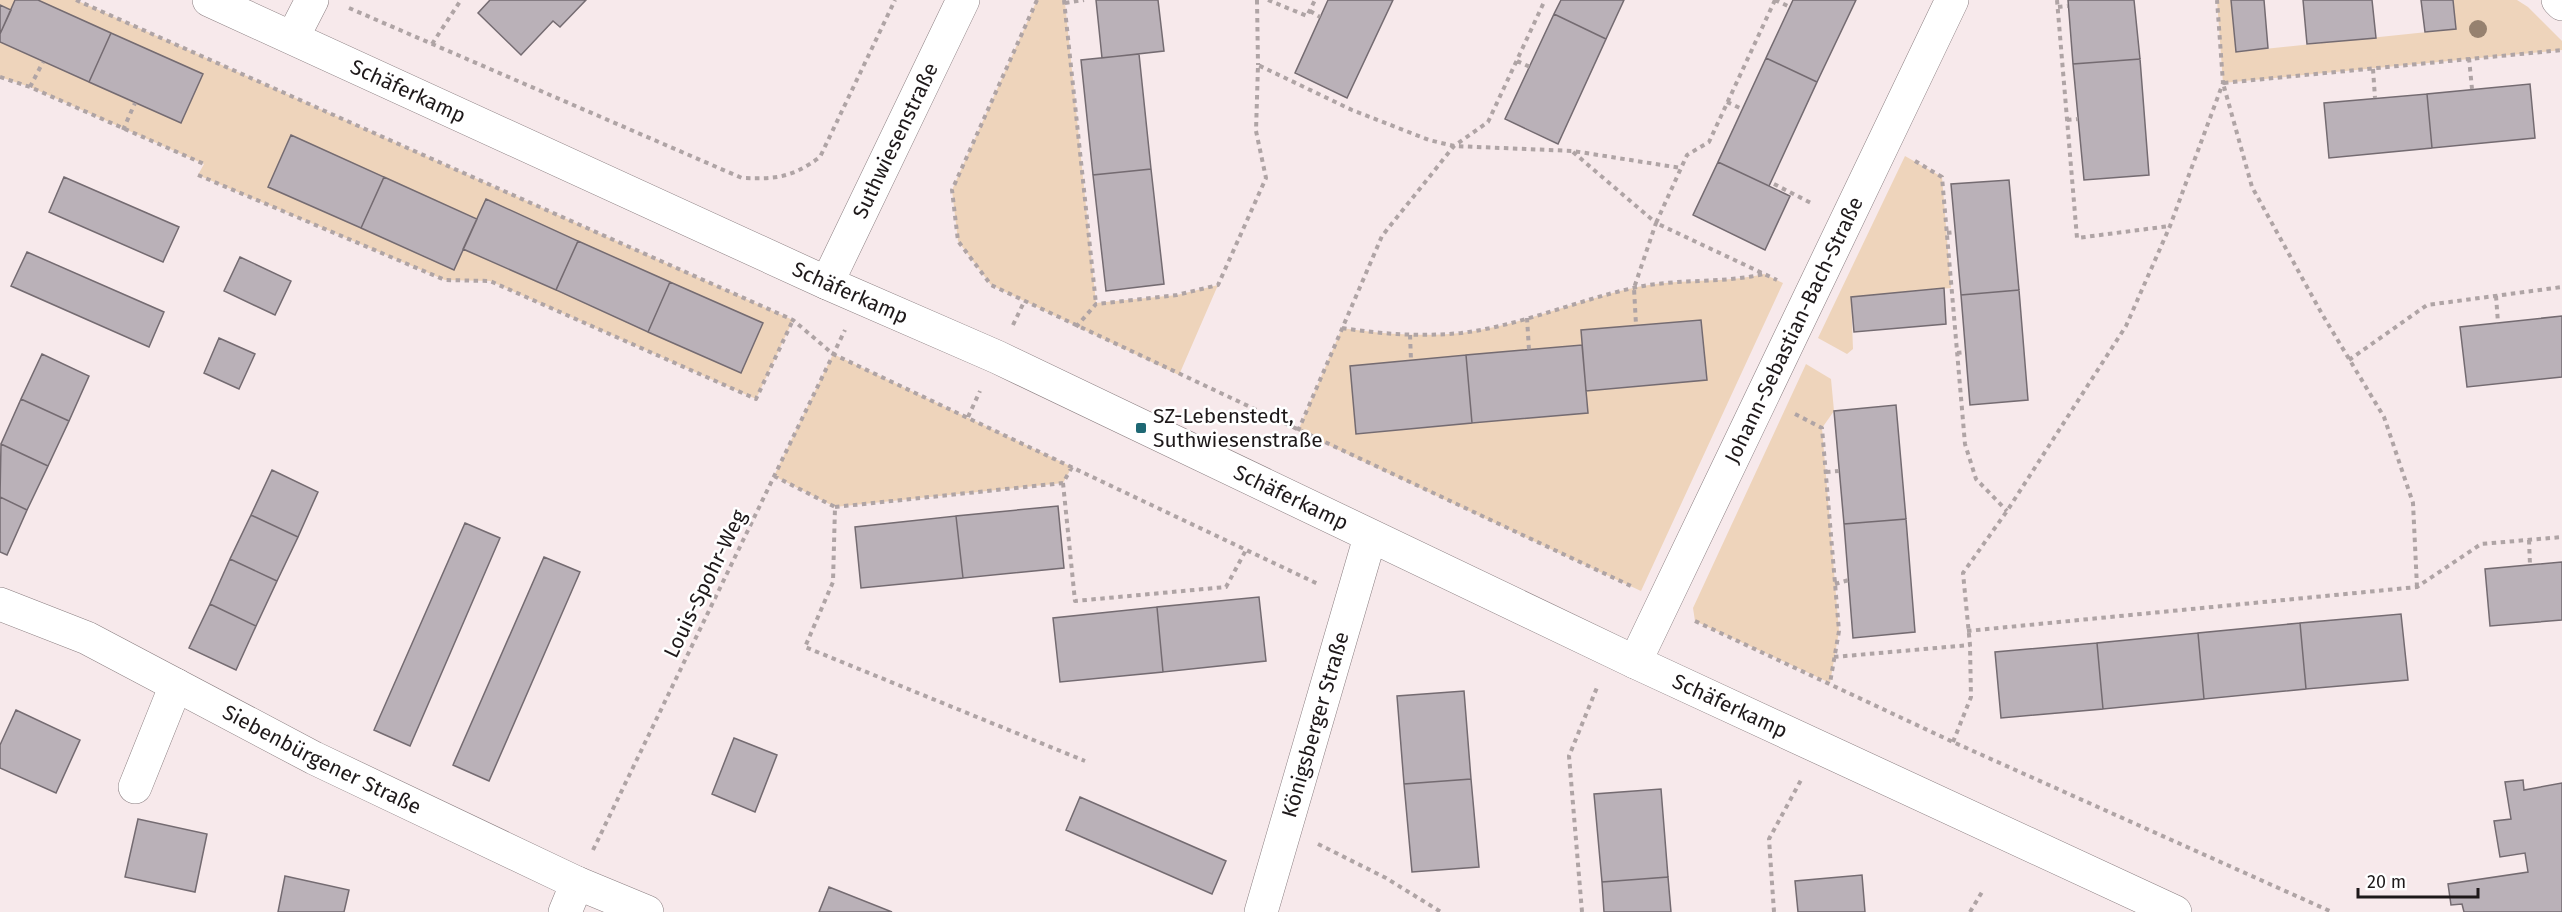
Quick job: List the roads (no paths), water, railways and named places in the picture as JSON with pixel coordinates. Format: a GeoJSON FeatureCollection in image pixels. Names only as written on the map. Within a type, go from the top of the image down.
{"type":"FeatureCollection","features":[{"type":"Feature","properties":{"kind":"street","name":"Schäferkamp"},"geometry":{"type":"LineString","coordinates":[[209,0],[827,283],[997,357],[1623,657],[2175,912]]}},
{"type":"Feature","properties":{"kind":"street"},"geometry":{"type":"LineString","coordinates":[[293,37],[312,0]]}},
{"type":"Feature","properties":{"kind":"street","name":"Suthwiesenstraße"},"geometry":{"type":"LineString","coordinates":[[827,283],[963,0]]}},
{"type":"Feature","properties":{"kind":"street","name":"Johann-Sebastian-Bach-Straße"},"geometry":{"type":"LineString","coordinates":[[1623,657],[1952,0]]}},
{"type":"Feature","properties":{"kind":"street"},"geometry":{"type":"LineString","coordinates":[[2558,0],[2562,4]]}},
{"type":"Feature","properties":{"kind":"street","name":"Königsberger Straße"},"geometry":{"type":"LineString","coordinates":[[1261,912],[1370,537]]}},
{"type":"Feature","properties":{"kind":"street","name":"Siebenbürgener Straße"},"geometry":{"type":"LineString","coordinates":[[0,604],[87,638],[571,897],[647,912]]}},
{"type":"Feature","properties":{"kind":"street"},"geometry":{"type":"LineString","coordinates":[[135,787],[176,685]]}},
{"type":"Feature","properties":{"kind":"place","name":"SZ-Lebenstedt, Suthwiesenstraße"},"geometry":{"type":"Point","coordinates":[1141,428]}}]}
